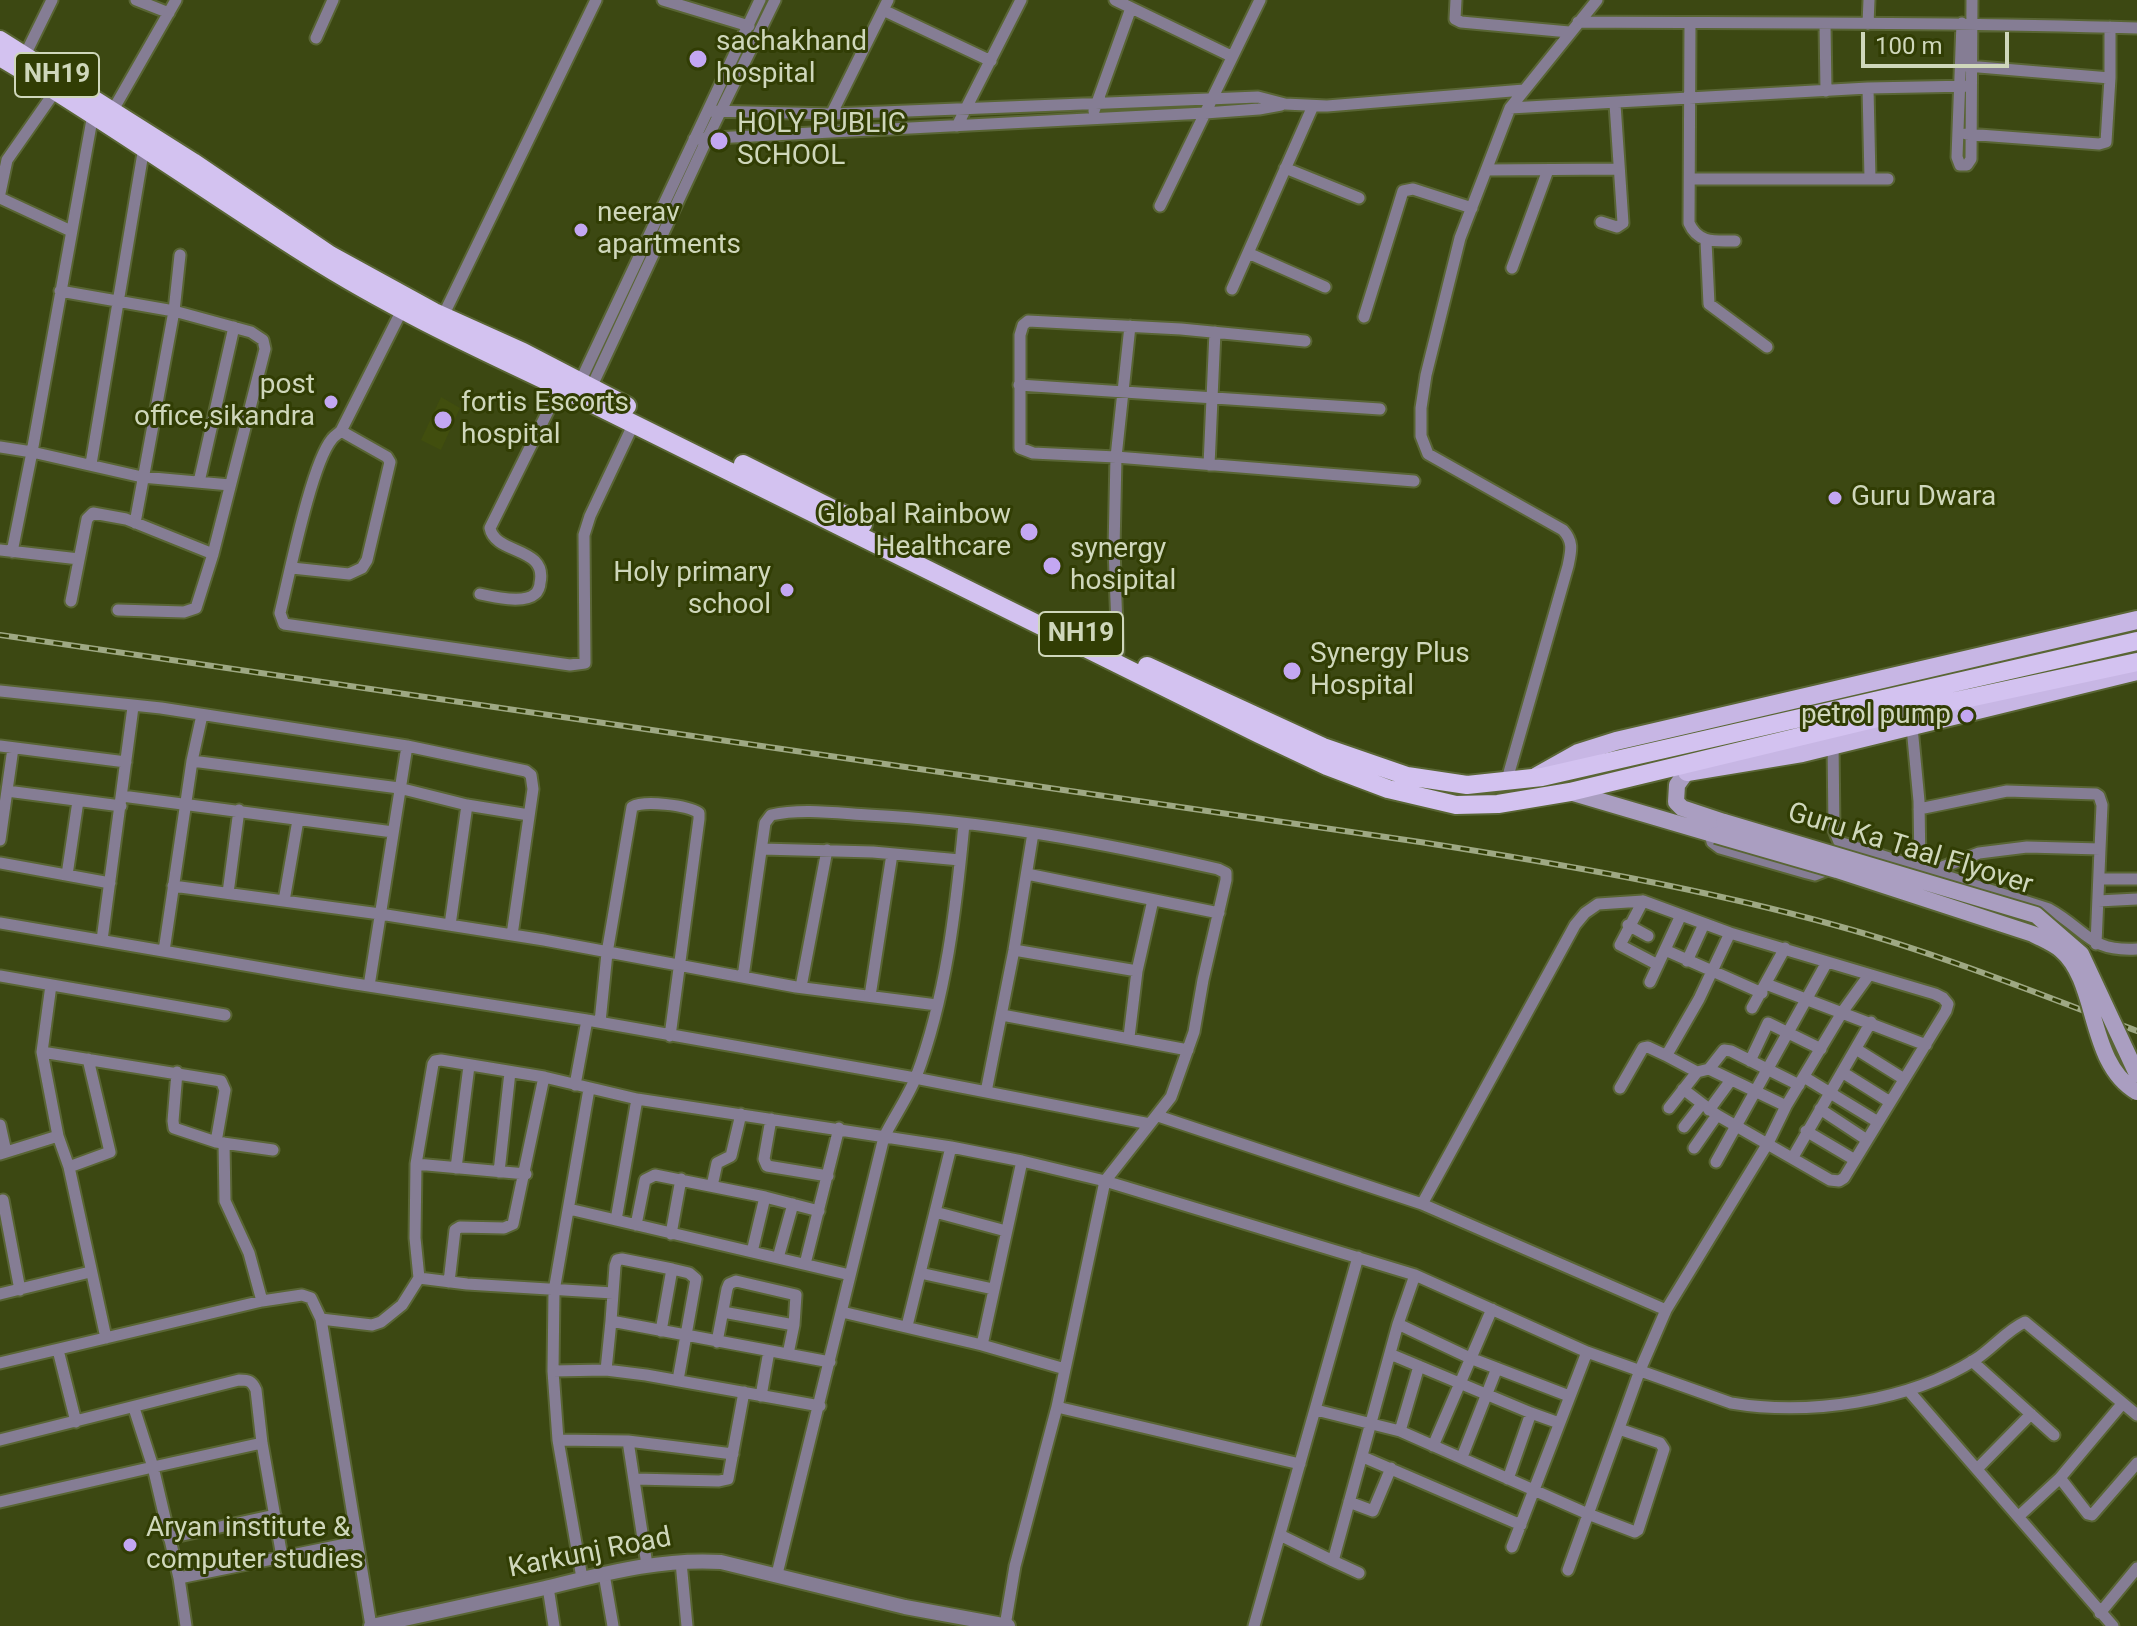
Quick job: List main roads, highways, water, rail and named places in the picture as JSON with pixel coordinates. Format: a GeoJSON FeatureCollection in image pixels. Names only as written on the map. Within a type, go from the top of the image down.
{"type":"FeatureCollection","features":[{"type":"Feature","properties":{"kind":"highway","name":"NH19"},"geometry":{"type":"LineString","coordinates":[[0,40],[113,110],[330,255],[443,316],[1118,652],[1363,763],[1443,783],[1506,783],[1832,728],[2137,662]]}},
{"type":"Feature","properties":{"kind":"highway","name":"NH19"},"geometry":{"type":"LineString","coordinates":[[0,57],[56,90],[307,255],[402,310],[1082,648],[1327,766],[1388,789],[1456,805],[1498,804],[1570,792],[1691,767],[2137,641]]}},
{"type":"Feature","properties":{"kind":"main road"},"geometry":{"type":"LineString","coordinates":[[1531,779],[1594,746],[2137,620]]}},
{"type":"Feature","properties":{"kind":"main road"},"geometry":{"type":"LineString","coordinates":[[1832,728],[1912,727],[2137,671]]}},
{"type":"Feature","properties":{"kind":"main road","name":"Guru Ka Taal Flyover"},"geometry":{"type":"LineString","coordinates":[[1691,767],[1677,785],[1676,802],[1682,808],[2036,915],[2081,954],[2137,1074]]}},
{"type":"Feature","properties":{"kind":"main road","name":"Guru Ka Taal Flyover"},"geometry":{"type":"LineString","coordinates":[[1570,792],[1837,870],[2033,934],[2062,950],[2076,968],[2111,1068],[2137,1092]]}},
{"type":"Feature","properties":{"kind":"railway"},"geometry":{"type":"LineString","coordinates":[[0,635],[1420,842],[1578,868],[1735,900],[1876,937],[1989,975],[2137,1031]]}},
{"type":"Feature","properties":{"kind":"place","name":"sachakhand hospital"},"geometry":{"type":"Point","coordinates":[698,59]}},
{"type":"Feature","properties":{"kind":"place","name":"HOLY PUBLIC SCHOOL"},"geometry":{"type":"Point","coordinates":[719,141]}},
{"type":"Feature","properties":{"kind":"place","name":"neerav apartments"},"geometry":{"type":"Point","coordinates":[581,230]}},
{"type":"Feature","properties":{"kind":"place","name":"post office,sikandra"},"geometry":{"type":"Point","coordinates":[331,402]}},
{"type":"Feature","properties":{"kind":"place","name":"fortis Escorts hospital"},"geometry":{"type":"Point","coordinates":[443,420]}},
{"type":"Feature","properties":{"kind":"place","name":"Guru Dwara"},"geometry":{"type":"Point","coordinates":[1835,498]}},
{"type":"Feature","properties":{"kind":"place","name":"Global Rainbow Healthcare"},"geometry":{"type":"Point","coordinates":[1029,532]}},
{"type":"Feature","properties":{"kind":"place","name":"synergy hosipital"},"geometry":{"type":"Point","coordinates":[1052,566]}},
{"type":"Feature","properties":{"kind":"place","name":"Holy primary school"},"geometry":{"type":"Point","coordinates":[787,590]}},
{"type":"Feature","properties":{"kind":"place","name":"Synergy Plus Hospital"},"geometry":{"type":"Point","coordinates":[1292,671]}},
{"type":"Feature","properties":{"kind":"place","name":"petrol pump"},"geometry":{"type":"Point","coordinates":[1967,716]}},
{"type":"Feature","properties":{"kind":"place","name":"Aryan institute & computer studies"},"geometry":{"type":"Point","coordinates":[130,1545]}}]}
